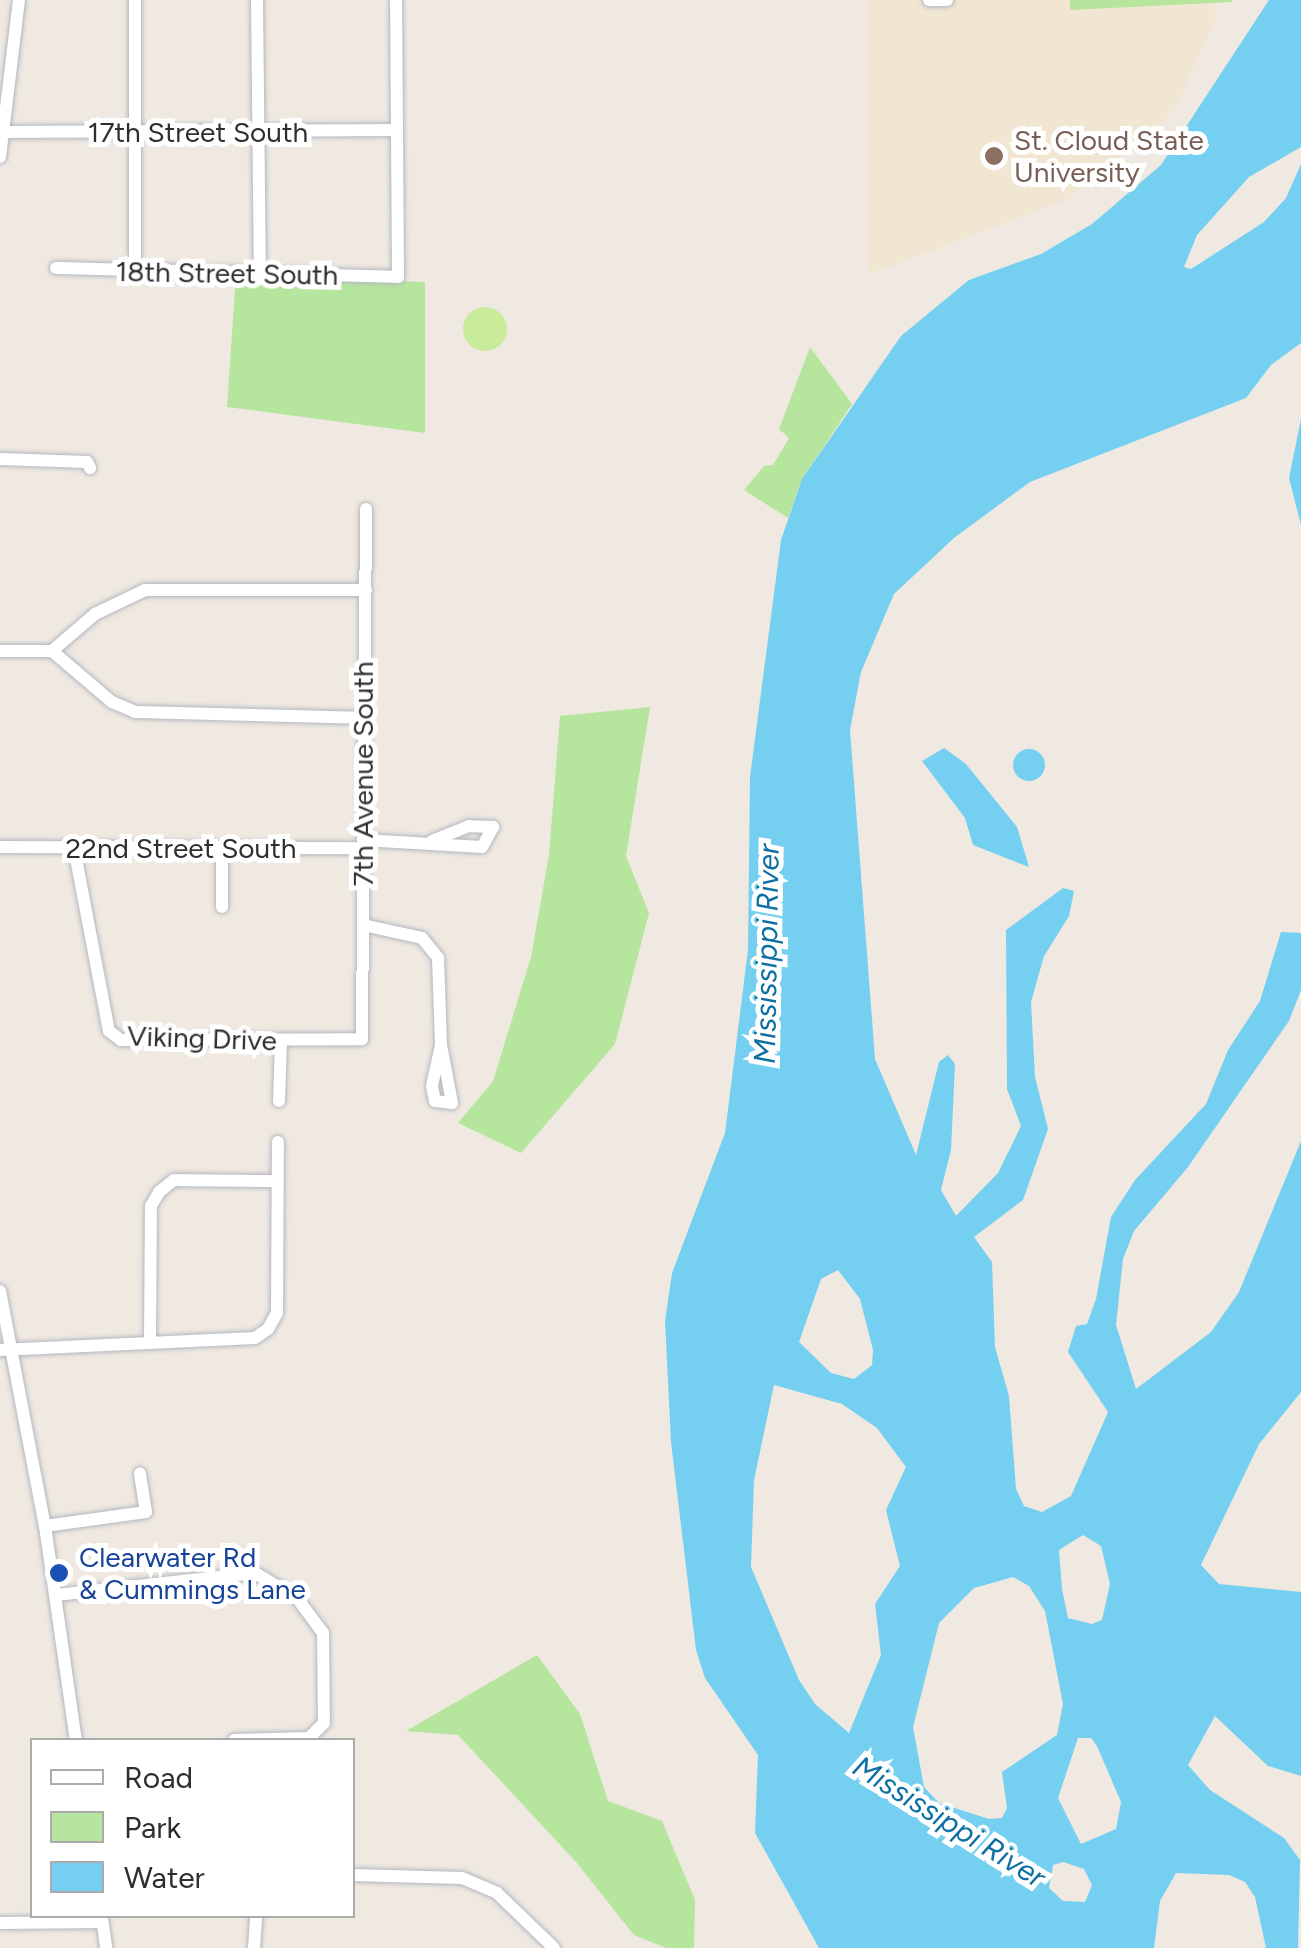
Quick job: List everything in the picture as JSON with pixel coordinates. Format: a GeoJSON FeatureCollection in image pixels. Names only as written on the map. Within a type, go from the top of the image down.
{"type":"FeatureCollection","features":[{"type":"Feature","properties":{"kind":"street"},"geometry":{"type":"LineString","coordinates":[[0,156],[19,0]]}},
{"type":"Feature","properties":{"kind":"street"},"geometry":{"type":"LineString","coordinates":[[135,0],[135,270]]}},
{"type":"Feature","properties":{"kind":"street"},"geometry":{"type":"LineString","coordinates":[[257,0],[260,274]]}},
{"type":"Feature","properties":{"kind":"street"},"geometry":{"type":"LineString","coordinates":[[396,0],[397,130]]}},
{"type":"Feature","properties":{"kind":"street"},"geometry":{"type":"LineString","coordinates":[[929,0],[947,0]]}},
{"type":"Feature","properties":{"kind":"street","name":"17th Street South"},"geometry":{"type":"LineString","coordinates":[[1,132],[397,130]]}},
{"type":"Feature","properties":{"kind":"street","name":"18th Street South"},"geometry":{"type":"LineString","coordinates":[[56,268],[398,277],[397,130]]}},
{"type":"Feature","properties":{"kind":"street"},"geometry":{"type":"LineString","coordinates":[[0,459],[87,462],[90,468]]}},
{"type":"Feature","properties":{"kind":"street","name":"7th Avenue South"},"geometry":{"type":"LineString","coordinates":[[362,1038],[366,509]]}},
{"type":"Feature","properties":{"kind":"street"},"geometry":{"type":"LineString","coordinates":[[52,651],[95,614],[146,590],[366,590]]}},
{"type":"Feature","properties":{"kind":"street"},"geometry":{"type":"LineString","coordinates":[[0,651],[52,651],[112,702],[135,712],[362,718]]}},
{"type":"Feature","properties":{"kind":"street","name":"22nd Street South"},"geometry":{"type":"LineString","coordinates":[[0,848],[222,848],[432,842]]}},
{"type":"Feature","properties":{"kind":"street","name":"Viking Drive"},"geometry":{"type":"LineString","coordinates":[[74,848],[109,1031],[121,1040],[362,1038]]}},
{"type":"Feature","properties":{"kind":"street"},"geometry":{"type":"LineString","coordinates":[[222,848],[222,908]]}},
{"type":"Feature","properties":{"kind":"street"},"geometry":{"type":"LineString","coordinates":[[363,925],[422,938],[438,958],[440,1045]]}},
{"type":"Feature","properties":{"kind":"street"},"geometry":{"type":"LineString","coordinates":[[279,1102],[280,1041]]}},
{"type":"Feature","properties":{"kind":"street"},"geometry":{"type":"LineString","coordinates":[[7,1350],[255,1338],[268,1329],[277,1313],[278,1142]]}},
{"type":"Feature","properties":{"kind":"street"},"geometry":{"type":"LineString","coordinates":[[150,1342],[150,1206],[159,1192],[174,1180],[277,1181]]}},
{"type":"Feature","properties":{"kind":"street"},"geometry":{"type":"LineString","coordinates":[[0,1291],[7,1350],[46,1526],[76,1738]]}},
{"type":"Feature","properties":{"kind":"street"},"geometry":{"type":"LineString","coordinates":[[46,1526],[146,1512],[140,1473]]}},
{"type":"Feature","properties":{"kind":"street"},"geometry":{"type":"LineString","coordinates":[[56,1594],[255,1574],[297,1598],[323,1633],[324,1724],[309,1738]]}},
{"type":"Feature","properties":{"kind":"street"},"geometry":{"type":"LineString","coordinates":[[355,1875],[462,1878],[497,1893],[554,1948]]}},
{"type":"Feature","properties":{"kind":"street"},"geometry":{"type":"LineString","coordinates":[[254,1948],[256,1918]]}},
{"type":"Feature","properties":{"kind":"street"},"geometry":{"type":"LineString","coordinates":[[0,1923],[102,1919],[106,1948]]}},
{"type":"Feature","properties":{"kind":"shaded area","name":"St. Cloud State University"},"geometry":{"type":"Polygon","coordinates":[[[867,0],[1215,0],[1215,22],[1173,112],[1066,200],[868,275],[867,0]]]}},
{"type":"Feature","properties":{"kind":"green space"},"geometry":{"type":"Polygon","coordinates":[[[1070,0],[1232,0],[1232,2],[1070,10],[1070,0]]]}},
{"type":"Feature","properties":{"kind":"green space"},"geometry":{"type":"Polygon","coordinates":[[[236,275],[425,282],[425,433],[227,407],[236,275]]]}},
{"type":"Feature","properties":{"kind":"green space"},"geometry":{"type":"Polygon","coordinates":[[[485,307],[501,313],[507,329],[501,345],[485,351],[469,345],[463,329],[469,313],[485,307]]]}},
{"type":"Feature","properties":{"kind":"green space"},"geometry":{"type":"Polygon","coordinates":[[[810,347],[852,404],[802,479],[788,518],[744,490],[764,466],[773,465],[789,438],[779,429],[810,347]]]}},
{"type":"Feature","properties":{"kind":"green space"},"geometry":{"type":"Polygon","coordinates":[[[650,707],[626,856],[649,913],[615,1044],[521,1153],[458,1123],[493,1081],[531,957],[549,855],[560,716],[650,707]]]}},
{"type":"Feature","properties":{"kind":"green space"},"geometry":{"type":"Polygon","coordinates":[[[537,1655],[580,1714],[608,1801],[662,1821],[695,1900],[694,1948],[666,1948],[634,1935],[576,1862],[458,1735],[406,1731],[537,1655]]]}},
{"type":"Feature","properties":{"kind":"water","name":"Mississippi River"},"geometry":{"type":"Polygon","coordinates":[[[1269,0],[1301,0],[1301,147],[1249,177],[1197,235],[1184,267],[1191,269],[1264,222],[1286,198],[1301,164],[1301,343],[1271,365],[1246,398],[1030,482],[954,538],[894,594],[861,672],[850,730],[875,1059],[916,1155],[939,1062],[948,1055],[955,1064],[951,1150],[941,1190],[956,1216],[998,1173],[1021,1126],[1007,1089],[1006,930],[1063,888],[1074,891],[1069,916],[1044,956],[1031,1002],[1035,1077],[1048,1129],[1023,1200],[974,1237],[992,1262],[995,1347],[1009,1396],[1016,1489],[1024,1506],[1042,1512],[1071,1496],[1108,1412],[1068,1352],[1076,1326],[1087,1324],[1096,1299],[1111,1217],[1135,1180],[1206,1104],[1228,1050],[1260,1001],[1281,932],[1301,933],[1301,990],[1289,1021],[1188,1167],[1134,1231],[1123,1259],[1116,1325],[1136,1389],[1211,1332],[1239,1292],[1301,1141],[1301,1392],[1259,1444],[1201,1565],[1219,1584],[1301,1592],[1301,1776],[1268,1766],[1215,1716],[1188,1765],[1210,1790],[1284,1838],[1300,1860],[1298,1948],[1266,1948],[1255,1897],[1245,1882],[1229,1875],[1176,1873],[1160,1901],[1154,1948],[819,1948],[755,1833],[758,1755],[705,1678],[696,1650],[671,1442],[665,1321],[672,1273],[725,1133],[748,950],[750,777],[781,540],[802,479],[901,336],[969,280],[1041,254],[1092,224],[1161,165],[1269,0]],[[838,1270],[821,1279],[799,1342],[831,1373],[854,1379],[872,1365],[873,1350],[860,1299],[838,1270]],[[774,1385],[754,1480],[751,1567],[799,1680],[815,1704],[849,1733],[881,1655],[875,1604],[900,1566],[886,1510],[906,1467],[877,1428],[842,1404],[774,1385]],[[1083,1535],[1059,1550],[1068,1618],[1092,1624],[1102,1620],[1110,1584],[1101,1546],[1083,1535]],[[1013,1577],[974,1588],[939,1623],[913,1727],[924,1787],[939,1803],[989,1819],[1002,1818],[1007,1808],[1002,1772],[1057,1735],[1063,1704],[1045,1611],[1029,1586],[1013,1577]],[[1078,1738],[1058,1798],[1081,1844],[1116,1829],[1121,1802],[1091,1738],[1078,1738]],[[1063,1862],[1053,1865],[1049,1888],[1063,1901],[1085,1902],[1092,1885],[1084,1869],[1063,1862]]]}},
{"type":"Feature","properties":{"kind":"water"},"geometry":{"type":"Polygon","coordinates":[[[1301,419],[1301,525],[1289,478],[1301,419]]]}},
{"type":"Feature","properties":{"kind":"water"},"geometry":{"type":"Polygon","coordinates":[[[944,748],[966,764],[1017,827],[1029,867],[973,845],[965,818],[922,761],[944,748]]]}},
{"type":"Feature","properties":{"kind":"water"},"geometry":{"type":"Polygon","coordinates":[[[1029,749],[1040,754],[1045,765],[1040,776],[1029,781],[1018,776],[1013,765],[1018,754],[1029,749]]]}},
{"type":"Feature","properties":{"kind":"place","name":"St. Cloud State University"},"geometry":{"type":"Point","coordinates":[994,156]}},
{"type":"Feature","properties":{"kind":"place","name":"Clearwater Rd & Cummings Lane"},"geometry":{"type":"Point","coordinates":[59,1573]}}]}
